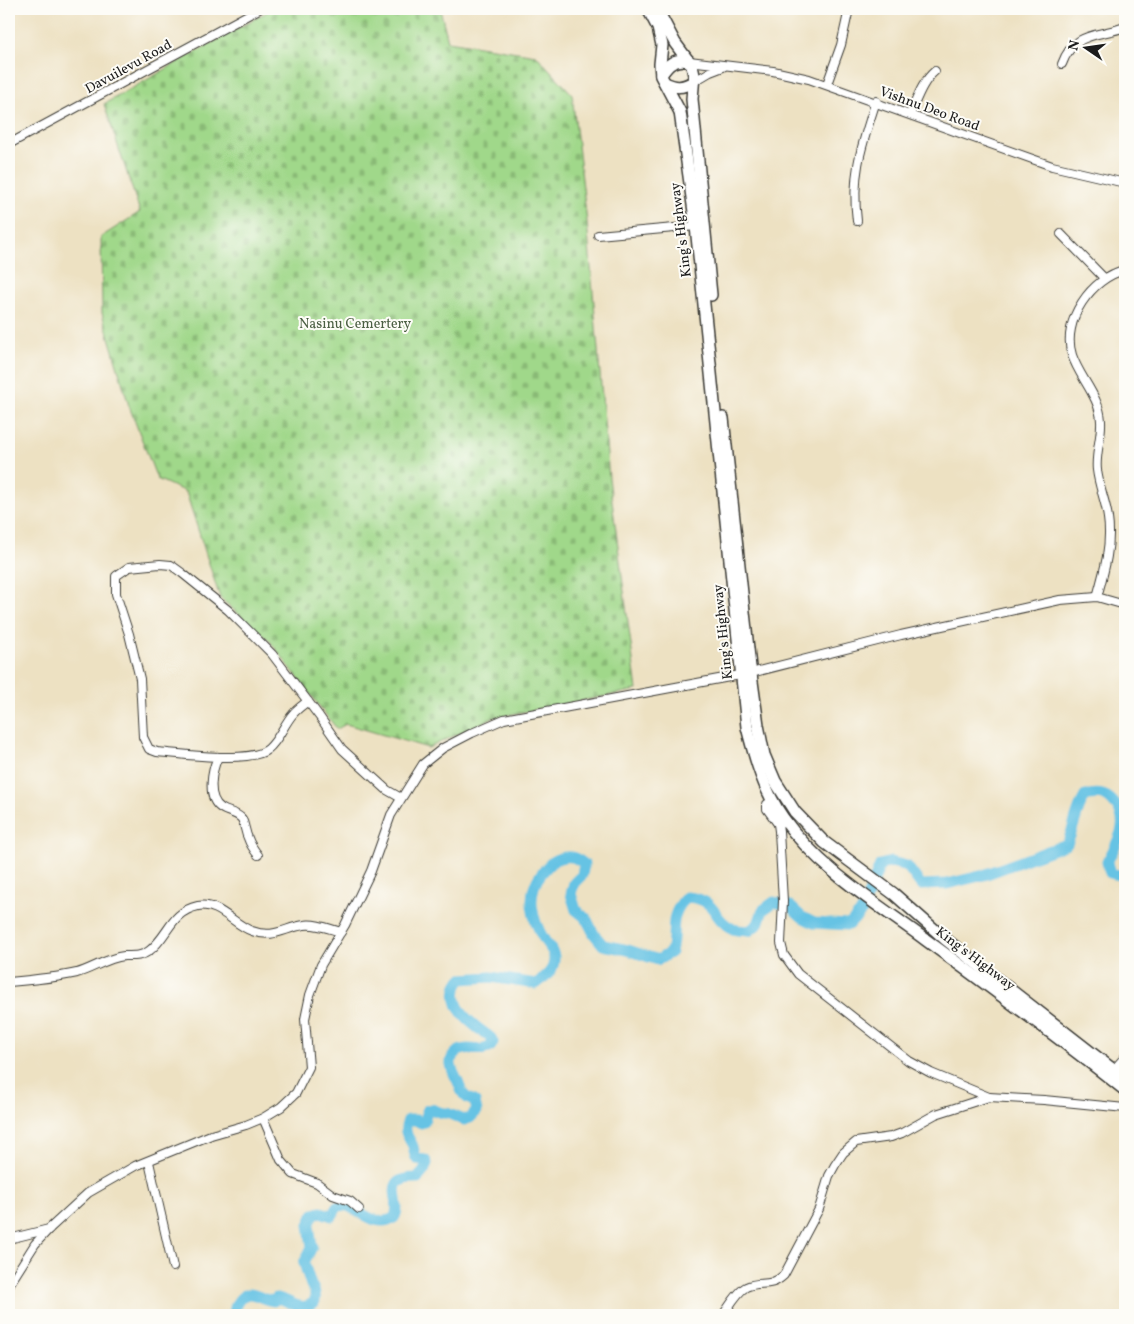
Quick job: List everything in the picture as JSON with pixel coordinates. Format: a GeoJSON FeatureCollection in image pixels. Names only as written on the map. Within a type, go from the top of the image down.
{"type":"FeatureCollection","features":[{"type":"Feature","properties":{"kind":"highway"},"geometry":{"type":"LineString","coordinates":[[648,9],[658,28],[662,45],[663,79]]}},
{"type":"Feature","properties":{"kind":"highway","name":"King's Highway"},"geometry":{"type":"LineString","coordinates":[[657,9],[674,43],[689,61],[694,75],[692,99],[746,673],[747,727],[755,756],[772,801],[783,818],[812,852],[852,886],[1119,1077]]}},
{"type":"Feature","properties":{"kind":"highway"},"geometry":{"type":"LineString","coordinates":[[663,79],[668,66],[673,62],[689,61]]}},
{"type":"Feature","properties":{"kind":"highway"},"geometry":{"type":"LineString","coordinates":[[663,79],[675,87],[682,87],[693,82]]}},
{"type":"Feature","properties":{"kind":"highway","name":"King's Highway"},"geometry":{"type":"LineString","coordinates":[[663,79],[680,112],[696,226],[746,673],[764,755],[774,781],[795,812],[824,842],[894,894],[945,939],[1119,1077]]}},
{"type":"Feature","properties":{"kind":"street","name":"Davuilevu Road"},"geometry":{"type":"LineString","coordinates":[[9,144],[259,9]]}},
{"type":"Feature","properties":{"kind":"street"},"geometry":{"type":"LineString","coordinates":[[828,84],[841,45],[849,9]]}},
{"type":"Feature","properties":{"kind":"street"},"geometry":{"type":"LineString","coordinates":[[1062,64],[1074,44],[1083,38],[1092,34],[1125,27]]}},
{"type":"Feature","properties":{"kind":"street","name":"Vishnu Deo Road"},"geometry":{"type":"LineString","coordinates":[[689,61],[773,71],[828,84],[1052,166],[1125,183]]}},
{"type":"Feature","properties":{"kind":"street"},"geometry":{"type":"LineString","coordinates":[[693,82],[725,66]]}},
{"type":"Feature","properties":{"kind":"street"},"geometry":{"type":"LineString","coordinates":[[910,114],[928,77],[935,71]]}},
{"type":"Feature","properties":{"kind":"street"},"geometry":{"type":"LineString","coordinates":[[857,221],[855,186],[858,163],[876,101]]}},
{"type":"Feature","properties":{"kind":"street"},"geometry":{"type":"LineString","coordinates":[[598,235],[696,226]]}},
{"type":"Feature","properties":{"kind":"street"},"geometry":{"type":"LineString","coordinates":[[1061,234],[1104,278]]}},
{"type":"Feature","properties":{"kind":"street"},"geometry":{"type":"LineString","coordinates":[[1098,598],[1105,569],[1109,533],[1109,521],[1097,470],[1101,420],[1097,406],[1076,365],[1070,346],[1073,324],[1088,292],[1104,278],[1125,270]]}},
{"type":"Feature","properties":{"kind":"street"},"geometry":{"type":"LineString","coordinates":[[308,701],[293,714],[269,749],[262,753],[251,756],[218,757],[157,752],[149,749],[143,737],[140,679],[129,634],[116,594],[116,576],[129,568],[160,564],[171,565],[228,610],[266,648],[308,701],[342,749],[387,790],[401,798]]}},
{"type":"Feature","properties":{"kind":"street"},"geometry":{"type":"LineString","coordinates":[[9,1285],[36,1244],[49,1229],[88,1193],[126,1170],[210,1135],[263,1118],[296,1093],[309,1067],[306,1019],[310,995],[321,965],[341,932],[371,871],[391,815],[423,764],[443,748],[504,719],[746,673],[901,635],[1060,600],[1098,598],[1125,605]]}},
{"type":"Feature","properties":{"kind":"street"},"geometry":{"type":"LineString","coordinates":[[218,757],[214,766],[212,784],[216,803],[222,809],[237,814],[242,820],[247,837],[258,855]]}},
{"type":"Feature","properties":{"kind":"street"},"geometry":{"type":"LineString","coordinates":[[772,801],[768,804],[767,809],[778,824],[782,902],[781,942],[784,955],[798,974],[909,1061],[931,1073],[989,1097],[1125,1108]]}},
{"type":"Feature","properties":{"kind":"street"},"geometry":{"type":"LineString","coordinates":[[9,982],[50,978],[78,972],[114,959],[141,955],[156,945],[176,917],[199,906],[208,905],[251,931],[264,934],[275,934],[305,924],[341,932]]}},
{"type":"Feature","properties":{"kind":"street"},"geometry":{"type":"LineString","coordinates":[[1119,1077],[1125,1057]]}},
{"type":"Feature","properties":{"kind":"street"},"geometry":{"type":"LineString","coordinates":[[723,1315],[744,1288],[777,1282],[784,1275],[819,1209],[829,1176],[849,1146],[856,1142],[891,1137],[936,1114],[989,1097]]}},
{"type":"Feature","properties":{"kind":"street"},"geometry":{"type":"LineString","coordinates":[[263,1118],[281,1160],[293,1174],[317,1183],[333,1195],[350,1202],[359,1209]]}},
{"type":"Feature","properties":{"kind":"street"},"geometry":{"type":"LineString","coordinates":[[149,1162],[173,1267]]}},
{"type":"Feature","properties":{"kind":"street"},"geometry":{"type":"LineString","coordinates":[[9,1239],[49,1229]]}},
{"type":"Feature","properties":{"kind":"green space","name":"Nasinu Cemertery"},"geometry":{"type":"Polygon","coordinates":[[[272,9],[440,9],[448,41],[536,55],[572,94],[587,222],[609,478],[637,690],[492,718],[428,748],[346,724],[337,729],[269,640],[220,598],[186,492],[157,479],[129,406],[102,313],[101,237],[140,212],[104,104],[272,9]]]}},
{"type":"Feature","properties":{"kind":"waterway"},"geometry":{"type":"LineString","coordinates":[[234,1315],[238,1302],[247,1294],[274,1301],[276,1298],[282,1299],[301,1306],[310,1305],[315,1301],[315,1293],[304,1263],[312,1247],[309,1225],[314,1214],[321,1212],[332,1216],[337,1207],[343,1205],[377,1220],[385,1221],[394,1218],[397,1212],[396,1186],[399,1182],[406,1179],[418,1178],[424,1171],[427,1163],[425,1160],[417,1159],[416,1157],[406,1133],[408,1120],[424,1122],[427,1110],[431,1109],[464,1120],[470,1118],[477,1111],[475,1102],[466,1097],[462,1091],[452,1068],[451,1060],[455,1054],[463,1049],[482,1050],[491,1046],[493,1042],[491,1038],[472,1024],[461,1012],[455,997],[456,987],[461,979],[491,977],[536,984],[549,973],[553,966],[554,955],[540,933],[534,916],[532,898],[533,889],[542,873],[557,859],[573,857],[584,864],[582,875],[574,883],[571,894],[576,910],[586,918],[594,934],[603,945],[628,950],[658,960],[671,952],[674,918],[686,897],[704,901],[726,925],[736,930],[749,931],[758,924],[763,910],[774,902],[790,906],[802,917],[814,923],[849,925],[862,911],[880,865],[891,862],[907,866],[921,885],[947,884],[984,875],[1067,844],[1082,802],[1085,796],[1089,795],[1100,794],[1107,797],[1119,809],[1122,816],[1121,831],[1107,862],[1110,873],[1119,875],[1125,873]]}}]}
